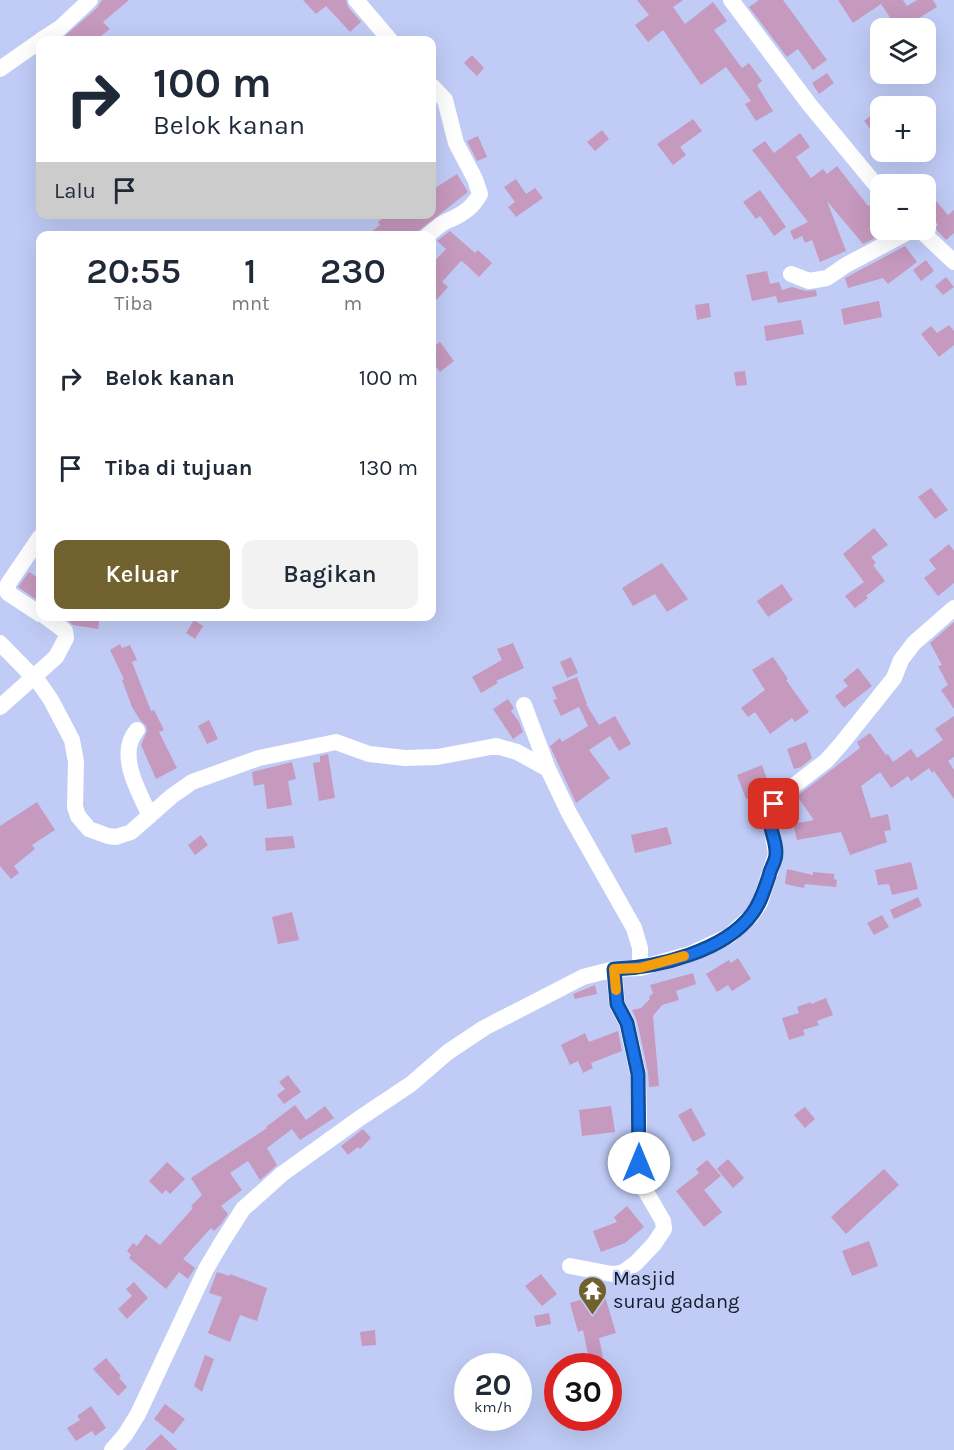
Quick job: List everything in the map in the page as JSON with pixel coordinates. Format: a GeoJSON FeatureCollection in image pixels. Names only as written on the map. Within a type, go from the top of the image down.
{"type":"FeatureCollection","features":[{"type":"Feature","properties":{"kind":"street"},"geometry":{"type":"LineString","coordinates":[[48,36],[90,0]]}},
{"type":"Feature","properties":{"kind":"street"},"geometry":{"type":"LineString","coordinates":[[356,0],[387,36]]}},
{"type":"Feature","properties":{"kind":"street"},"geometry":{"type":"LineString","coordinates":[[731,0],[809,104],[870,178]]}},
{"type":"Feature","properties":{"kind":"street"},"geometry":{"type":"LineString","coordinates":[[0,69],[36,44]]}},
{"type":"Feature","properties":{"kind":"street"},"geometry":{"type":"LineString","coordinates":[[433,231],[445,222],[458,218],[480,194],[475,179],[456,143],[445,100],[436,90]]}},
{"type":"Feature","properties":{"kind":"street"},"geometry":{"type":"LineString","coordinates":[[791,274],[809,281],[827,278],[846,265],[893,240]]}},
{"type":"Feature","properties":{"kind":"street"},"geometry":{"type":"LineString","coordinates":[[931,240],[954,262]]}},
{"type":"Feature","properties":{"kind":"street"},"geometry":{"type":"LineString","coordinates":[[36,543],[8,584],[8,593],[36,611]]}},
{"type":"Feature","properties":{"kind":"street"},"geometry":{"type":"LineString","coordinates":[[112,1450],[138,1414],[206,1269],[243,1209],[282,1174],[411,1084],[448,1052],[471,1036],[583,976],[614,969],[640,968],[690,954],[729,936],[751,916],[760,903],[776,854],[770,818],[774,804],[783,794],[826,761],[894,678],[901,660],[915,643],[954,608]]}},
{"type":"Feature","properties":{"kind":"street"},"geometry":{"type":"LineString","coordinates":[[0,707],[56,657],[66,638],[65,631],[52,621]]}},
{"type":"Feature","properties":{"kind":"street"},"geometry":{"type":"LineString","coordinates":[[0,643],[33,676],[51,700],[72,740],[76,762],[75,807],[82,822],[98,834],[116,837],[131,832],[172,796],[192,782],[210,775],[259,758],[336,742],[369,754],[405,758],[437,757],[496,746],[507,747],[549,769]]}},
{"type":"Feature","properties":{"kind":"street"},"geometry":{"type":"LineString","coordinates":[[524,705],[569,813],[634,928],[640,948],[640,968]]}},
{"type":"Feature","properties":{"kind":"street"},"geometry":{"type":"LineString","coordinates":[[137,730],[129,747],[132,774],[150,816]]}},
{"type":"Feature","properties":{"kind":"street"},"geometry":{"type":"LineString","coordinates":[[570,1266],[619,1274],[636,1263],[660,1237],[664,1229],[663,1221],[642,1181],[639,1154],[638,1074],[627,1023],[617,1004],[614,969]]}},
{"type":"Feature","properties":{"kind":"building"},"geometry":{"type":"Polygon","coordinates":[[[102,0],[129,0],[103,22],[110,29],[101,36],[65,36],[97,8],[102,0]]]}},
{"type":"Feature","properties":{"kind":"building"},"geometry":{"type":"Polygon","coordinates":[[[303,0],[346,0],[348,7],[361,22],[350,32],[326,6],[316,14],[303,0]]]}},
{"type":"Feature","properties":{"kind":"building"},"geometry":{"type":"Polygon","coordinates":[[[637,0],[683,0],[673,7],[685,24],[713,2],[727,21],[714,30],[742,68],[749,63],[762,81],[757,85],[773,111],[756,121],[745,104],[751,101],[726,67],[701,85],[663,30],[648,42],[635,25],[649,15],[637,0]]]}},
{"type":"Feature","properties":{"kind":"building"},"geometry":{"type":"Polygon","coordinates":[[[759,0],[783,0],[827,60],[813,70],[798,49],[787,57],[749,7],[759,0]]]}},
{"type":"Feature","properties":{"kind":"building"},"geometry":{"type":"Polygon","coordinates":[[[838,0],[903,0],[907,6],[917,0],[933,0],[937,7],[919,18],[890,18],[881,4],[853,23],[838,0]]]}},
{"type":"Feature","properties":{"kind":"building"},"geometry":{"type":"Polygon","coordinates":[[[472,55],[484,68],[477,76],[464,63],[472,55]]]}},
{"type":"Feature","properties":{"kind":"building"},"geometry":{"type":"Polygon","coordinates":[[[827,73],[834,83],[819,94],[812,83],[827,73]]]}},
{"type":"Feature","properties":{"kind":"building"},"geometry":{"type":"Polygon","coordinates":[[[870,116],[870,129],[864,121],[870,116]]]}},
{"type":"Feature","properties":{"kind":"building"},"geometry":{"type":"Polygon","coordinates":[[[693,119],[702,131],[680,147],[686,155],[673,165],[657,144],[693,119]]]}},
{"type":"Feature","properties":{"kind":"building"},"geometry":{"type":"Polygon","coordinates":[[[602,130],[609,139],[595,151],[587,142],[602,130]]]}},
{"type":"Feature","properties":{"kind":"building"},"geometry":{"type":"Polygon","coordinates":[[[800,133],[810,147],[796,157],[811,178],[823,169],[827,174],[837,166],[868,206],[870,204],[871,240],[863,244],[827,201],[846,251],[820,262],[812,240],[805,243],[802,236],[794,240],[790,231],[808,222],[752,150],[765,141],[774,153],[800,133]]]}},
{"type":"Feature","properties":{"kind":"building"},"geometry":{"type":"Polygon","coordinates":[[[478,136],[487,157],[477,161],[467,141],[478,136]]]}},
{"type":"Feature","properties":{"kind":"building"},"geometry":{"type":"Polygon","coordinates":[[[457,174],[468,192],[436,217],[436,187],[457,174]]]}},
{"type":"Feature","properties":{"kind":"building"},"geometry":{"type":"Polygon","coordinates":[[[516,179],[526,194],[535,188],[543,198],[516,217],[508,207],[515,202],[504,187],[516,179]]]}},
{"type":"Feature","properties":{"kind":"building"},"geometry":{"type":"Polygon","coordinates":[[[760,190],[786,227],[774,236],[760,216],[756,219],[743,202],[760,190]]]}},
{"type":"Feature","properties":{"kind":"building"},"geometry":{"type":"Polygon","coordinates":[[[936,201],[948,215],[954,210],[954,233],[946,240],[936,229],[938,225],[936,201]]]}},
{"type":"Feature","properties":{"kind":"building"},"geometry":{"type":"Polygon","coordinates":[[[382,219],[434,219],[418,231],[372,231],[380,225],[378,222],[382,219]]]}},
{"type":"Feature","properties":{"kind":"building"},"geometry":{"type":"Polygon","coordinates":[[[450,231],[475,253],[478,250],[492,263],[479,277],[462,261],[460,262],[442,282],[448,287],[436,300],[436,260],[446,249],[437,241],[450,231]]]}},
{"type":"Feature","properties":{"kind":"building"},"geometry":{"type":"Polygon","coordinates":[[[905,246],[917,262],[888,284],[883,278],[848,288],[845,278],[905,246]]]}},
{"type":"Feature","properties":{"kind":"building"},"geometry":{"type":"Polygon","coordinates":[[[926,260],[934,271],[921,281],[913,270],[926,260]]]}},
{"type":"Feature","properties":{"kind":"building"},"geometry":{"type":"Polygon","coordinates":[[[767,271],[770,284],[779,282],[782,290],[792,287],[806,291],[816,290],[817,296],[778,303],[776,296],[752,301],[746,275],[767,271]]]}},
{"type":"Feature","properties":{"kind":"building"},"geometry":{"type":"Polygon","coordinates":[[[946,277],[954,287],[943,295],[935,286],[946,277]]]}},
{"type":"Feature","properties":{"kind":"building"},"geometry":{"type":"Polygon","coordinates":[[[879,301],[882,317],[844,325],[841,309],[879,301]]]}},
{"type":"Feature","properties":{"kind":"building"},"geometry":{"type":"Polygon","coordinates":[[[709,303],[711,317],[697,320],[695,305],[709,303]]]}},
{"type":"Feature","properties":{"kind":"building"},"geometry":{"type":"Polygon","coordinates":[[[801,320],[804,334],[766,341],[764,326],[801,320]]]}},
{"type":"Feature","properties":{"kind":"building"},"geometry":{"type":"Polygon","coordinates":[[[949,325],[954,331],[954,345],[939,357],[921,334],[931,326],[937,333],[949,325]]]}},
{"type":"Feature","properties":{"kind":"building"},"geometry":{"type":"Polygon","coordinates":[[[440,342],[454,361],[440,372],[436,367],[436,345],[440,342]]]}},
{"type":"Feature","properties":{"kind":"building"},"geometry":{"type":"Polygon","coordinates":[[[745,371],[747,385],[736,386],[734,372],[745,371]]]}},
{"type":"Feature","properties":{"kind":"building"},"geometry":{"type":"Polygon","coordinates":[[[931,488],[948,510],[935,519],[918,497],[931,488]]]}},
{"type":"Feature","properties":{"kind":"building"},"geometry":{"type":"Polygon","coordinates":[[[874,528],[888,545],[871,557],[876,563],[873,565],[885,581],[855,608],[845,596],[864,582],[843,554],[874,528]]]}},
{"type":"Feature","properties":{"kind":"building"},"geometry":{"type":"Polygon","coordinates":[[[949,544],[954,551],[954,583],[938,596],[924,578],[936,569],[929,560],[949,544]]]}},
{"type":"Feature","properties":{"kind":"building"},"geometry":{"type":"Polygon","coordinates":[[[662,563],[688,599],[667,612],[655,594],[633,606],[622,588],[662,563]]]}},
{"type":"Feature","properties":{"kind":"building"},"geometry":{"type":"Polygon","coordinates":[[[29,572],[36,576],[36,599],[18,587],[29,572]]]}},
{"type":"Feature","properties":{"kind":"building"},"geometry":{"type":"Polygon","coordinates":[[[782,584],[793,600],[768,617],[757,601],[782,584]]]}},
{"type":"Feature","properties":{"kind":"building"},"geometry":{"type":"Polygon","coordinates":[[[69,621],[99,621],[98,629],[73,625],[69,621]]]}},
{"type":"Feature","properties":{"kind":"building"},"geometry":{"type":"Polygon","coordinates":[[[193,621],[203,626],[195,639],[186,633],[193,621]]]}},
{"type":"Feature","properties":{"kind":"building"},"geometry":{"type":"Polygon","coordinates":[[[954,622],[954,709],[941,690],[948,685],[938,666],[942,665],[930,643],[954,622]]]}},
{"type":"Feature","properties":{"kind":"building"},"geometry":{"type":"Polygon","coordinates":[[[513,643],[524,668],[496,681],[498,683],[481,693],[472,677],[502,660],[497,649],[513,643]]]}},
{"type":"Feature","properties":{"kind":"building"},"geometry":{"type":"Polygon","coordinates":[[[120,644],[122,648],[130,645],[137,660],[132,662],[151,711],[154,710],[164,730],[159,732],[177,768],[156,779],[141,745],[147,731],[146,726],[132,707],[122,680],[124,679],[110,650],[120,644]]]}},
{"type":"Feature","properties":{"kind":"building"},"geometry":{"type":"Polygon","coordinates":[[[571,657],[578,673],[567,678],[560,662],[571,657]]]}},
{"type":"Feature","properties":{"kind":"building"},"geometry":{"type":"Polygon","coordinates":[[[773,657],[809,712],[795,722],[792,718],[770,734],[755,712],[748,717],[741,708],[765,690],[752,670],[773,657]]]}},
{"type":"Feature","properties":{"kind":"building"},"geometry":{"type":"Polygon","coordinates":[[[858,668],[872,686],[844,708],[835,696],[848,686],[843,680],[858,668]]]}},
{"type":"Feature","properties":{"kind":"building"},"geometry":{"type":"Polygon","coordinates":[[[577,677],[586,704],[599,725],[615,716],[631,744],[619,751],[610,736],[589,750],[610,778],[576,803],[550,746],[560,738],[562,742],[588,726],[579,707],[561,716],[553,700],[557,699],[552,687],[577,677]]]}},
{"type":"Feature","properties":{"kind":"building"},"geometry":{"type":"Polygon","coordinates":[[[508,699],[514,708],[511,711],[523,732],[513,739],[493,709],[508,699]]]}},
{"type":"Feature","properties":{"kind":"building"},"geometry":{"type":"Polygon","coordinates":[[[954,716],[954,757],[948,761],[954,770],[954,799],[934,771],[932,773],[929,768],[911,781],[908,776],[891,788],[880,772],[861,786],[871,818],[888,814],[891,830],[884,831],[887,842],[850,855],[841,832],[797,840],[793,824],[814,820],[797,796],[860,748],[857,742],[870,733],[893,762],[911,749],[917,758],[943,740],[935,729],[954,716]]]}},
{"type":"Feature","properties":{"kind":"building"},"geometry":{"type":"Polygon","coordinates":[[[209,720],[218,739],[207,744],[198,726],[209,720]]]}},
{"type":"Feature","properties":{"kind":"building"},"geometry":{"type":"Polygon","coordinates":[[[806,742],[812,758],[801,767],[794,769],[787,749],[806,742]]]}},
{"type":"Feature","properties":{"kind":"building"},"geometry":{"type":"Polygon","coordinates":[[[328,754],[335,798],[319,801],[313,763],[320,762],[320,756],[328,754]]]}},
{"type":"Feature","properties":{"kind":"building"},"geometry":{"type":"Polygon","coordinates":[[[292,762],[296,779],[288,781],[292,805],[267,809],[264,784],[254,786],[252,772],[292,762]]]}},
{"type":"Feature","properties":{"kind":"building"},"geometry":{"type":"Polygon","coordinates":[[[762,765],[771,790],[746,799],[737,775],[762,765]]]}},
{"type":"Feature","properties":{"kind":"building"},"geometry":{"type":"Polygon","coordinates":[[[37,802],[55,830],[32,845],[35,849],[14,866],[19,873],[11,879],[0,866],[0,826],[37,802]]]}},
{"type":"Feature","properties":{"kind":"building"},"geometry":{"type":"Polygon","coordinates":[[[667,827],[672,844],[635,853],[631,835],[667,827]]]}},
{"type":"Feature","properties":{"kind":"building"},"geometry":{"type":"Polygon","coordinates":[[[201,835],[208,845],[195,855],[188,845],[201,835]]]}},
{"type":"Feature","properties":{"kind":"building"},"geometry":{"type":"Polygon","coordinates":[[[293,836],[295,848],[266,851],[265,838],[293,836]]]}},
{"type":"Feature","properties":{"kind":"building"},"geometry":{"type":"Polygon","coordinates":[[[911,862],[918,889],[892,895],[889,884],[878,885],[875,870],[911,862]]]}},
{"type":"Feature","properties":{"kind":"building"},"geometry":{"type":"Polygon","coordinates":[[[787,869],[813,875],[813,872],[834,874],[834,879],[837,880],[836,887],[805,884],[804,888],[785,884],[787,869]]]}},
{"type":"Feature","properties":{"kind":"building"},"geometry":{"type":"Polygon","coordinates":[[[918,897],[922,906],[894,919],[890,910],[918,897]]]}},
{"type":"Feature","properties":{"kind":"building"},"geometry":{"type":"Polygon","coordinates":[[[292,912],[299,940],[278,944],[272,917],[292,912]]]}},
{"type":"Feature","properties":{"kind":"building"},"geometry":{"type":"Polygon","coordinates":[[[882,915],[889,927],[874,935],[867,923],[882,915]]]}},
{"type":"Feature","properties":{"kind":"building"},"geometry":{"type":"Polygon","coordinates":[[[738,958],[751,979],[732,991],[728,985],[717,992],[706,974],[729,960],[731,963],[738,958]]]}},
{"type":"Feature","properties":{"kind":"building"},"geometry":{"type":"Polygon","coordinates":[[[693,973],[696,984],[676,991],[679,1000],[662,1005],[653,1016],[659,1086],[649,1087],[637,1021],[632,1010],[641,1008],[650,999],[653,993],[650,985],[693,973]]]}},
{"type":"Feature","properties":{"kind":"building"},"geometry":{"type":"Polygon","coordinates":[[[595,985],[597,994],[575,999],[573,994],[595,985]]]}},
{"type":"Feature","properties":{"kind":"building"},"geometry":{"type":"Polygon","coordinates":[[[826,998],[833,1015],[817,1021],[819,1025],[803,1030],[805,1035],[789,1040],[782,1018],[799,1013],[797,1007],[826,998]]]}},
{"type":"Feature","properties":{"kind":"building"},"geometry":{"type":"Polygon","coordinates":[[[618,1031],[622,1051],[591,1063],[593,1068],[583,1073],[578,1061],[570,1065],[561,1045],[585,1033],[589,1042],[618,1031]]]}},
{"type":"Feature","properties":{"kind":"building"},"geometry":{"type":"Polygon","coordinates":[[[288,1075],[301,1092],[284,1104],[277,1095],[285,1089],[279,1082],[288,1075]]]}},
{"type":"Feature","properties":{"kind":"building"},"geometry":{"type":"Polygon","coordinates":[[[295,1105],[306,1120],[325,1106],[334,1118],[300,1140],[292,1129],[267,1148],[277,1165],[260,1180],[248,1161],[230,1173],[242,1190],[221,1206],[228,1214],[221,1224],[214,1231],[211,1228],[183,1259],[195,1268],[188,1279],[179,1272],[166,1289],[129,1258],[131,1255],[127,1251],[133,1243],[137,1246],[146,1234],[160,1245],[193,1208],[191,1206],[202,1195],[191,1178],[267,1128],[295,1105]]]}},
{"type":"Feature","properties":{"kind":"building"},"geometry":{"type":"Polygon","coordinates":[[[611,1106],[615,1132],[582,1136],[579,1110],[611,1106]]]}},
{"type":"Feature","properties":{"kind":"building"},"geometry":{"type":"Polygon","coordinates":[[[805,1107],[815,1119],[805,1128],[794,1115],[805,1107]]]}},
{"type":"Feature","properties":{"kind":"building"},"geometry":{"type":"Polygon","coordinates":[[[691,1108],[706,1135],[693,1142],[678,1115],[691,1108]]]}},
{"type":"Feature","properties":{"kind":"building"},"geometry":{"type":"Polygon","coordinates":[[[363,1129],[371,1138],[360,1149],[358,1147],[348,1155],[341,1146],[363,1129]]]}},
{"type":"Feature","properties":{"kind":"building"},"geometry":{"type":"Polygon","coordinates":[[[728,1159],[744,1178],[733,1188],[717,1169],[728,1159]]]}},
{"type":"Feature","properties":{"kind":"building"},"geometry":{"type":"Polygon","coordinates":[[[707,1160],[721,1176],[704,1190],[722,1212],[704,1227],[676,1191],[699,1173],[696,1169],[707,1160]]]}},
{"type":"Feature","properties":{"kind":"building"},"geometry":{"type":"Polygon","coordinates":[[[167,1162],[185,1179],[170,1194],[166,1190],[162,1194],[149,1181],[167,1162]]]}},
{"type":"Feature","properties":{"kind":"building"},"geometry":{"type":"Polygon","coordinates":[[[884,1169],[899,1185],[846,1234],[831,1217],[884,1169]]]}},
{"type":"Feature","properties":{"kind":"building"},"geometry":{"type":"Polygon","coordinates":[[[627,1206],[644,1227],[625,1243],[601,1252],[593,1231],[617,1222],[614,1217],[627,1206]]]}},
{"type":"Feature","properties":{"kind":"building"},"geometry":{"type":"Polygon","coordinates":[[[869,1241],[878,1266],[852,1276],[842,1251],[869,1241]]]}},
{"type":"Feature","properties":{"kind":"building"},"geometry":{"type":"Polygon","coordinates":[[[217,1272],[230,1276],[230,1274],[267,1288],[257,1321],[240,1315],[230,1342],[208,1333],[222,1297],[209,1293],[217,1272]]]}},
{"type":"Feature","properties":{"kind":"building"},"geometry":{"type":"Polygon","coordinates":[[[541,1274],[557,1294],[542,1306],[525,1286],[541,1274]]]}},
{"type":"Feature","properties":{"kind":"building"},"geometry":{"type":"Polygon","coordinates":[[[134,1282],[148,1298],[127,1319],[118,1309],[132,1296],[126,1289],[134,1282]]]}},
{"type":"Feature","properties":{"kind":"building","name":"Masjid surau gadang"},"geometry":{"type":"Polygon","coordinates":[[[604,1293],[616,1333],[599,1338],[602,1353],[588,1353],[583,1330],[578,1332],[570,1303],[604,1293]]]}},
{"type":"Feature","properties":{"kind":"building"},"geometry":{"type":"Polygon","coordinates":[[[549,1313],[551,1324],[536,1327],[534,1316],[549,1313]]]}},
{"type":"Feature","properties":{"kind":"building"},"geometry":{"type":"Polygon","coordinates":[[[375,1330],[376,1345],[362,1346],[360,1332],[375,1330]]]}},
{"type":"Feature","properties":{"kind":"building"},"geometry":{"type":"Polygon","coordinates":[[[205,1355],[214,1359],[202,1392],[194,1386],[205,1355]]]}},
{"type":"Feature","properties":{"kind":"building"},"geometry":{"type":"Polygon","coordinates":[[[106,1358],[127,1387],[118,1396],[93,1369],[106,1358]]]}},
{"type":"Feature","properties":{"kind":"building"},"geometry":{"type":"Polygon","coordinates":[[[165,1404],[185,1419],[173,1434],[154,1419],[165,1404]]]}},
{"type":"Feature","properties":{"kind":"building"},"geometry":{"type":"Polygon","coordinates":[[[91,1406],[106,1428],[95,1436],[92,1431],[76,1441],[67,1428],[80,1420],[77,1416],[91,1406]]]}},
{"type":"Feature","properties":{"kind":"building"},"geometry":{"type":"Polygon","coordinates":[[[161,1434],[177,1450],[145,1450],[161,1434]]]}},
{"type":"Feature","properties":{"kind":"slow traffic"},"geometry":{"type":"LineString","coordinates":[[616,990],[614,969],[640,968],[684,956]]}},
{"type":"Feature","properties":{"kind":"place","name":"Masjid surau gadang"},"geometry":{"type":"Point","coordinates":[592,1316]}},
{"type":"Feature","properties":{"kind":"route"},"geometry":{"type":"LineString","coordinates":[[639,1163],[638,1074],[627,1023],[617,1004],[614,969],[640,968],[690,954],[729,936],[751,916],[760,903],[776,854],[770,818],[774,804]]}}]}
